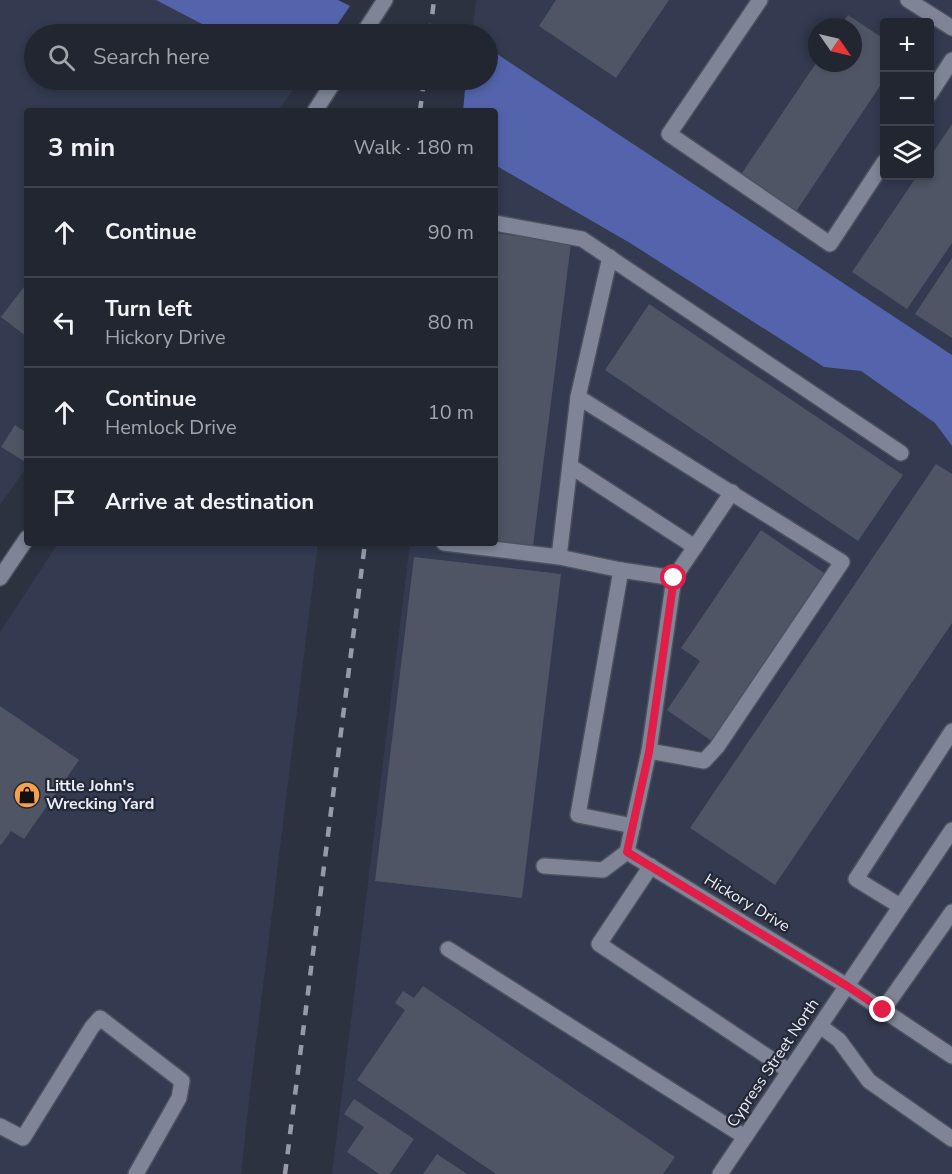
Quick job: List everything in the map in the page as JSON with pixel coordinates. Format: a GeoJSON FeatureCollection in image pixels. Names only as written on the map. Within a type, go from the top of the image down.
{"type":"FeatureCollection","features":[{"type":"Feature","properties":{"kind":"street"},"geometry":{"type":"LineString","coordinates":[[369,24],[385,0]]}},
{"type":"Feature","properties":{"kind":"street"},"geometry":{"type":"LineString","coordinates":[[760,0],[669,134],[830,244],[880,169]]}},
{"type":"Feature","properties":{"kind":"street"},"geometry":{"type":"LineString","coordinates":[[908,0],[952,28]]}},
{"type":"Feature","properties":{"kind":"street"},"geometry":{"type":"LineString","coordinates":[[934,88],[952,60]]}},
{"type":"Feature","properties":{"kind":"street"},"geometry":{"type":"LineString","coordinates":[[317,108],[328,90]]}},
{"type":"Feature","properties":{"kind":"street"},"geometry":{"type":"LineString","coordinates":[[498,224],[582,238],[902,453]]}},
{"type":"Feature","properties":{"kind":"street"},"geometry":{"type":"LineString","coordinates":[[560,557],[578,397],[610,257]]}},
{"type":"Feature","properties":{"kind":"street"},"geometry":{"type":"LineString","coordinates":[[578,397],[842,562],[717,747],[704,761],[649,752]]}},
{"type":"Feature","properties":{"kind":"street"},"geometry":{"type":"LineString","coordinates":[[570,466],[694,547]]}},
{"type":"Feature","properties":{"kind":"street"},"geometry":{"type":"LineString","coordinates":[[544,866],[603,870],[627,852],[649,752],[674,578],[732,492]]}},
{"type":"Feature","properties":{"kind":"street"},"geometry":{"type":"LineString","coordinates":[[0,578],[24,542]]}},
{"type":"Feature","properties":{"kind":"street"},"geometry":{"type":"LineString","coordinates":[[469,546],[560,557],[674,578]]}},
{"type":"Feature","properties":{"kind":"street"},"geometry":{"type":"LineString","coordinates":[[621,570],[578,814],[633,826]]}},
{"type":"Feature","properties":{"kind":"street"},"geometry":{"type":"LineString","coordinates":[[900,906],[856,879],[952,731]]}},
{"type":"Feature","properties":{"kind":"street","name":"Cypress Street North"},"geometry":{"type":"LineString","coordinates":[[720,1174],[952,830]]}},
{"type":"Feature","properties":{"kind":"street","name":"Hickory Drive"},"geometry":{"type":"LineString","coordinates":[[627,852],[847,986],[952,1056]]}},
{"type":"Feature","properties":{"kind":"street"},"geometry":{"type":"LineString","coordinates":[[651,866],[599,944],[789,1071]]}},
{"type":"Feature","properties":{"kind":"street"},"geometry":{"type":"LineString","coordinates":[[883,1010],[952,912]]}},
{"type":"Feature","properties":{"kind":"street"},"geometry":{"type":"LineString","coordinates":[[448,949],[745,1137]]}},
{"type":"Feature","properties":{"kind":"street"},"geometry":{"type":"LineString","coordinates":[[2,1131],[23,1138],[92,1027],[100,1018],[182,1081],[179,1098],[136,1174]]}},
{"type":"Feature","properties":{"kind":"street"},"geometry":{"type":"LineString","coordinates":[[820,1026],[838,1040],[869,1081],[952,1139]]}},
{"type":"Feature","properties":{"kind":"shaded area"},"geometry":{"type":"Polygon","coordinates":[[[0,0],[156,0],[202,24],[24,24],[24,90],[293,90],[280,108],[24,108],[24,471],[0,505],[0,0]]]}},
{"type":"Feature","properties":{"kind":"shaded area"},"geometry":{"type":"Polygon","coordinates":[[[156,0],[338,0],[350,6],[338,24],[202,24],[156,0]]]}},
{"type":"Feature","properties":{"kind":"shaded area"},"geometry":{"type":"Polygon","coordinates":[[[476,0],[952,0],[952,355],[498,55],[498,24],[473,24],[476,0]]]}},
{"type":"Feature","properties":{"kind":"shaded area"},"geometry":{"type":"Polygon","coordinates":[[[498,55],[952,355],[952,446],[935,423],[861,371],[824,367],[630,243],[498,167],[498,108],[463,108],[465,90],[498,90],[498,55]]]}},
{"type":"Feature","properties":{"kind":"shaded area"},"geometry":{"type":"Polygon","coordinates":[[[498,167],[630,243],[824,367],[861,371],[935,423],[952,446],[952,1174],[332,1174],[410,546],[498,546],[498,167]]]}},
{"type":"Feature","properties":{"kind":"shaded area"},"geometry":{"type":"Polygon","coordinates":[[[56,546],[318,546],[241,1174],[0,1174],[0,632],[56,546]]]}},
{"type":"Feature","properties":{"kind":"building"},"geometry":{"type":"Polygon","coordinates":[[[556,0],[669,0],[616,78],[539,26],[556,0]]]}},
{"type":"Feature","properties":{"kind":"building"},"geometry":{"type":"Polygon","coordinates":[[[862,24],[880,36],[880,86],[795,213],[740,176],[810,72],[862,72],[862,24]]]}},
{"type":"Feature","properties":{"kind":"building"},"geometry":{"type":"Polygon","coordinates":[[[952,124],[952,243],[907,309],[852,272],[914,180],[934,180],[934,151],[952,124]]]}},
{"type":"Feature","properties":{"kind":"building"},"geometry":{"type":"Polygon","coordinates":[[[498,233],[571,243],[533,546],[498,541],[498,233]]]}},
{"type":"Feature","properties":{"kind":"building"},"geometry":{"type":"Polygon","coordinates":[[[952,258],[952,338],[915,314],[952,258]]]}},
{"type":"Feature","properties":{"kind":"building"},"geometry":{"type":"Polygon","coordinates":[[[24,287],[24,335],[1,317],[24,287]]]}},
{"type":"Feature","properties":{"kind":"building"},"geometry":{"type":"Polygon","coordinates":[[[649,304],[903,475],[858,541],[605,370],[649,304]]]}},
{"type":"Feature","properties":{"kind":"building"},"geometry":{"type":"Polygon","coordinates":[[[15,425],[24,431],[24,461],[1,447],[15,425]]]}},
{"type":"Feature","properties":{"kind":"building"},"geometry":{"type":"Polygon","coordinates":[[[936,464],[952,474],[952,623],[775,885],[690,828],[936,464]]]}},
{"type":"Feature","properties":{"kind":"building"},"geometry":{"type":"Polygon","coordinates":[[[761,530],[827,575],[713,742],[667,710],[700,661],[681,648],[761,530]]]}},
{"type":"Feature","properties":{"kind":"building"},"geometry":{"type":"Polygon","coordinates":[[[414,557],[561,574],[522,898],[375,881],[414,557]]]}},
{"type":"Feature","properties":{"kind":"building","name":"Little John's Wrecking Yard"},"geometry":{"type":"Polygon","coordinates":[[[0,706],[79,760],[24,839],[11,831],[1,845],[0,844],[0,706]]]}},
{"type":"Feature","properties":{"kind":"building"},"geometry":{"type":"Polygon","coordinates":[[[423,986],[675,1157],[663,1174],[496,1174],[357,1080],[405,1010],[395,1003],[403,991],[414,998],[423,986]]]}},
{"type":"Feature","properties":{"kind":"building"},"geometry":{"type":"Polygon","coordinates":[[[354,1099],[414,1139],[390,1174],[379,1174],[347,1152],[364,1127],[344,1114],[354,1099]]]}},
{"type":"Feature","properties":{"kind":"building"},"geometry":{"type":"Polygon","coordinates":[[[437,1154],[467,1174],[423,1174],[437,1154]]]}},
{"type":"Feature","properties":{"kind":"railway"},"geometry":{"type":"LineString","coordinates":[[431,24],[434,0]]}},
{"type":"Feature","properties":{"kind":"railway"},"geometry":{"type":"LineString","coordinates":[[420,108],[423,90]]}},
{"type":"Feature","properties":{"kind":"railway"},"geometry":{"type":"LineString","coordinates":[[285,1174],[365,546]]}},
{"type":"Feature","properties":{"kind":"place","name":"Little John's Wrecking Yard"},"geometry":{"type":"Point","coordinates":[27,795]}},
{"type":"Feature","properties":{"kind":"route"},"geometry":{"type":"LineString","coordinates":[[674,578],[649,752],[627,852],[883,1010]]}}]}
